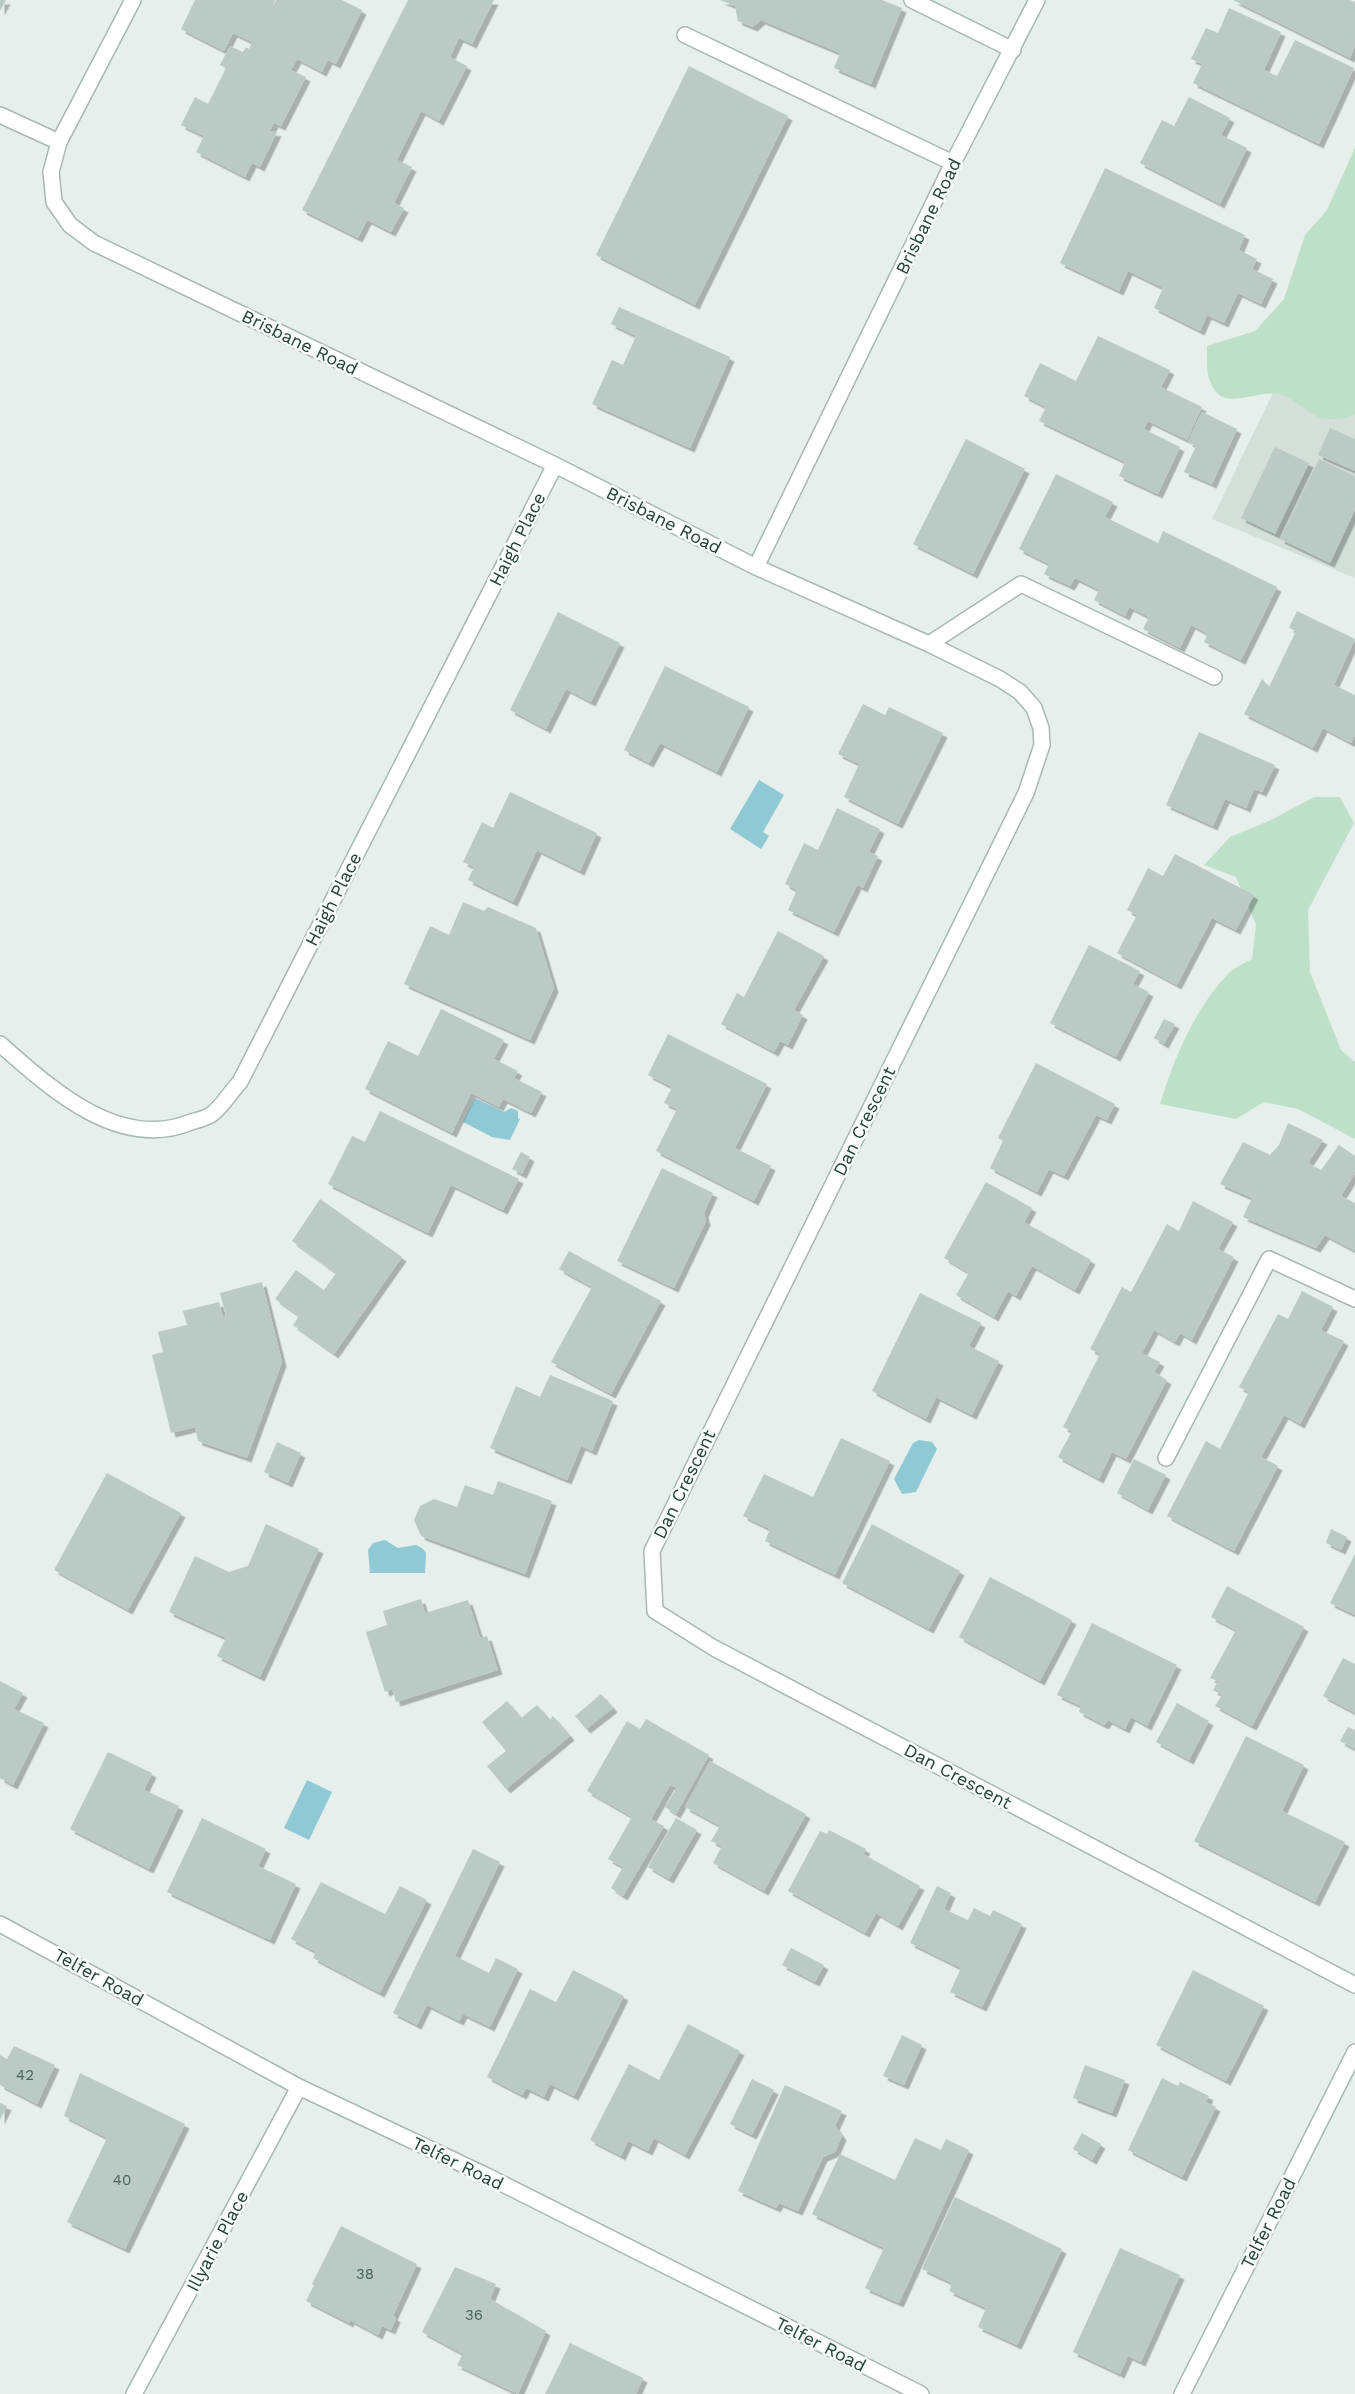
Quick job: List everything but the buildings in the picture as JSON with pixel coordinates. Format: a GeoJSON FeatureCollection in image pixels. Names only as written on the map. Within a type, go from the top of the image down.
{"type":"FeatureCollection","features":[{"type":"Feature","properties":{"kind":"street","name":"Brisbane Road"},"geometry":{"type":"LineString","coordinates":[[133,0],[59,142],[51,172],[54,202],[70,225],[94,243],[555,465],[756,567],[929,644],[1000,679],[1020,692],[1034,708],[1041,728]]}},
{"type":"Feature","properties":{"kind":"street"},"geometry":{"type":"LineString","coordinates":[[912,0],[1013,50]]}},
{"type":"Feature","properties":{"kind":"street","name":"Brisbane Road"},"geometry":{"type":"LineString","coordinates":[[756,567],[953,163],[1013,50],[1037,0]]}},
{"type":"Feature","properties":{"kind":"street"},"geometry":{"type":"LineString","coordinates":[[685,36],[953,163]]}},
{"type":"Feature","properties":{"kind":"street"},"geometry":{"type":"LineString","coordinates":[[0,115],[59,142]]}},
{"type":"Feature","properties":{"kind":"street","name":"Haigh Place"},"geometry":{"type":"LineString","coordinates":[[0,1044],[52,1090],[100,1118],[141,1130],[178,1128],[212,1114],[240,1082],[555,465]]}},
{"type":"Feature","properties":{"kind":"street"},"geometry":{"type":"LineString","coordinates":[[929,644],[1021,584],[1214,677]]}},
{"type":"Feature","properties":{"kind":"street","name":"Dan Crescent"},"geometry":{"type":"LineString","coordinates":[[1041,728],[1042,745],[1026,793],[652,1551],[655,1611],[714,1648],[1355,1985]]}},
{"type":"Feature","properties":{"kind":"street"},"geometry":{"type":"LineString","coordinates":[[1166,1458],[1269,1259],[1355,1298]]}},
{"type":"Feature","properties":{"kind":"street","name":"Telfer Road"},"geometry":{"type":"LineString","coordinates":[[0,1924],[299,2087],[487,2176],[921,2394]]}},
{"type":"Feature","properties":{"kind":"street","name":"Telfer Road"},"geometry":{"type":"LineString","coordinates":[[1182,2394],[1355,2052]]}},
{"type":"Feature","properties":{"kind":"street","name":"Illyarie Place"},"geometry":{"type":"LineString","coordinates":[[134,2394],[299,2087]]}},
{"type":"Feature","properties":{"kind":"shaded area"},"geometry":{"type":"Polygon","coordinates":[[[1355,361],[1355,578],[1212,519],[1279,380],[1355,361]]]}},
{"type":"Feature","properties":{"kind":"green space"},"geometry":{"type":"Polygon","coordinates":[[[1355,148],[1355,414],[1337,419],[1320,418],[1290,398],[1275,393],[1231,399],[1218,394],[1209,378],[1207,346],[1255,331],[1284,299],[1305,235],[1327,210],[1355,148]]]}},
{"type":"Feature","properties":{"kind":"green space"},"geometry":{"type":"Polygon","coordinates":[[[1314,797],[1340,797],[1354,823],[1308,910],[1310,972],[1341,1050],[1355,1062],[1355,1139],[1298,1109],[1264,1102],[1236,1119],[1160,1104],[1187,1034],[1206,1002],[1229,973],[1252,959],[1256,925],[1236,877],[1204,865],[1230,837],[1269,821],[1314,797]]]}},
{"type":"Feature","properties":{"kind":"water"},"geometry":{"type":"Polygon","coordinates":[[[759,780],[784,795],[763,832],[769,836],[761,849],[730,829],[759,780]]]}},
{"type":"Feature","properties":{"kind":"water"},"geometry":{"type":"Polygon","coordinates":[[[475,1098],[504,1112],[511,1108],[518,1111],[518,1118],[520,1119],[510,1140],[492,1137],[463,1122],[475,1098]]]}},
{"type":"Feature","properties":{"kind":"water"},"geometry":{"type":"Polygon","coordinates":[[[919,1440],[932,1442],[937,1449],[916,1492],[902,1494],[894,1479],[913,1443],[919,1440]]]}},
{"type":"Feature","properties":{"kind":"water"},"geometry":{"type":"Polygon","coordinates":[[[385,1540],[398,1548],[416,1545],[422,1548],[426,1553],[425,1573],[370,1573],[368,1550],[373,1543],[385,1540]]]}},
{"type":"Feature","properties":{"kind":"water"},"geometry":{"type":"Polygon","coordinates":[[[307,1780],[332,1792],[309,1840],[284,1828],[307,1780]]]}}]}
